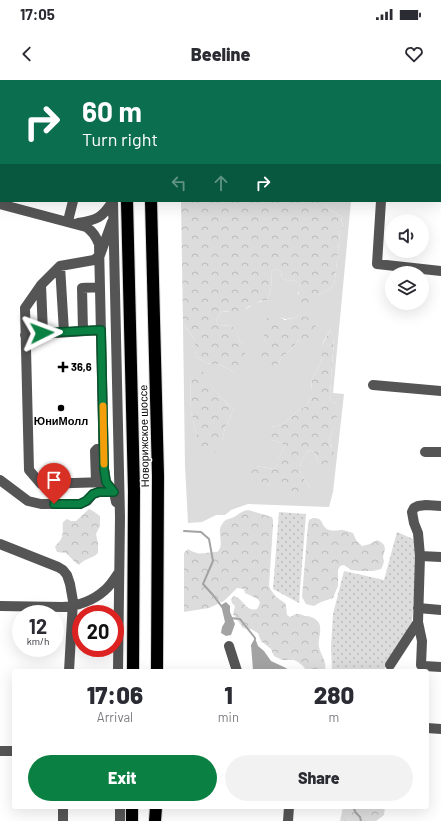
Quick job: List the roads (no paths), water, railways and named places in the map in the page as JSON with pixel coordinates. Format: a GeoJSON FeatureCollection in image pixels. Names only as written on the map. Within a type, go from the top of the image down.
{"type":"FeatureCollection","features":[{"type":"Feature","properties":{"kind":"highway","name":"Новорижское шоссе"},"geometry":{"type":"LineString","coordinates":[[127,202],[134,484],[134,669]]}},
{"type":"Feature","properties":{"kind":"highway","name":"Новорижское шоссе"},"geometry":{"type":"LineString","coordinates":[[151,202],[158,476],[157,669]]}},
{"type":"Feature","properties":{"kind":"highway"},"geometry":{"type":"LineString","coordinates":[[132,809],[132,821]]}},
{"type":"Feature","properties":{"kind":"highway"},"geometry":{"type":"LineString","coordinates":[[155,821],[156,809]]}},
{"type":"Feature","properties":{"kind":"street"},"geometry":{"type":"LineString","coordinates":[[72,222],[73,202]]}},
{"type":"Feature","properties":{"kind":"street"},"geometry":{"type":"LineString","coordinates":[[72,222],[91,221],[104,214],[112,202]]}},
{"type":"Feature","properties":{"kind":"street"},"geometry":{"type":"LineString","coordinates":[[113,202],[120,517],[118,669]]}},
{"type":"Feature","properties":{"kind":"street"},"geometry":{"type":"LineString","coordinates":[[381,202],[377,264],[441,271]]}},
{"type":"Feature","properties":{"kind":"street"},"geometry":{"type":"LineString","coordinates":[[0,204],[72,222],[86,227],[95,235],[99,244],[104,469],[106,482],[114,492],[120,517]]}},
{"type":"Feature","properties":{"kind":"street"},"geometry":{"type":"LineString","coordinates":[[106,482],[41,484],[29,470],[25,308],[41,285],[60,266],[94,260],[100,255],[114,217]]}},
{"type":"Feature","properties":{"kind":"street"},"geometry":{"type":"LineString","coordinates":[[60,266],[64,332]]}},
{"type":"Feature","properties":{"kind":"street"},"geometry":{"type":"LineString","coordinates":[[41,285],[42,333]]}},
{"type":"Feature","properties":{"kind":"street"},"geometry":{"type":"LineString","coordinates":[[83,331],[82,288],[100,287]]}},
{"type":"Feature","properties":{"kind":"street"},"geometry":{"type":"LineString","coordinates":[[25,335],[101,330]]}},
{"type":"Feature","properties":{"kind":"street"},"geometry":{"type":"LineString","coordinates":[[373,385],[441,391]]}},
{"type":"Feature","properties":{"kind":"street"},"geometry":{"type":"LineString","coordinates":[[96,482],[95,451],[103,448]]}},
{"type":"Feature","properties":{"kind":"street"},"geometry":{"type":"LineString","coordinates":[[425,452],[441,452]]}},
{"type":"Feature","properties":{"kind":"street"},"geometry":{"type":"LineString","coordinates":[[0,480],[28,501],[41,504],[80,504],[86,501],[93,494],[99,492],[114,492]]}},
{"type":"Feature","properties":{"kind":"street"},"geometry":{"type":"LineString","coordinates":[[441,506],[418,506],[414,508],[412,512],[418,533],[420,556],[418,622],[422,641],[421,665],[441,668]]}},
{"type":"Feature","properties":{"kind":"street"},"geometry":{"type":"LineString","coordinates":[[0,544],[63,570],[67,575],[70,584],[73,605]]}},
{"type":"Feature","properties":{"kind":"street"},"geometry":{"type":"LineString","coordinates":[[420,556],[441,557]]}},
{"type":"Feature","properties":{"kind":"street"},"geometry":{"type":"LineString","coordinates":[[77,605],[94,598],[105,590],[119,572]]}},
{"type":"Feature","properties":{"kind":"street"},"geometry":{"type":"LineString","coordinates":[[0,606],[72,606]]}},
{"type":"Feature","properties":{"kind":"street"},"geometry":{"type":"LineString","coordinates":[[418,608],[441,610]]}},
{"type":"Feature","properties":{"kind":"street"},"geometry":{"type":"LineString","coordinates":[[69,669],[72,622]]}},
{"type":"Feature","properties":{"kind":"street"},"geometry":{"type":"LineString","coordinates":[[390,665],[418,622]]}},
{"type":"Feature","properties":{"kind":"street"},"geometry":{"type":"LineString","coordinates":[[229,646],[236,669]]}},
{"type":"Feature","properties":{"kind":"street"},"geometry":{"type":"LineString","coordinates":[[429,728],[441,729]]}},
{"type":"Feature","properties":{"kind":"street"},"geometry":{"type":"LineString","coordinates":[[0,751],[12,751]]}},
{"type":"Feature","properties":{"kind":"street"},"geometry":{"type":"LineString","coordinates":[[63,809],[63,821]]}},
{"type":"Feature","properties":{"kind":"street"},"geometry":{"type":"LineString","coordinates":[[120,809],[120,821]]}},
{"type":"Feature","properties":{"kind":"street"},"geometry":{"type":"LineString","coordinates":[[288,821],[289,809]]}},
{"type":"Feature","properties":{"kind":"waterway"},"geometry":{"type":"LineString","coordinates":[[184,531],[201,532],[209,539],[213,561],[203,584],[222,607]]}},
{"type":"Feature","properties":{"kind":"waterway"},"geometry":{"type":"LineString","coordinates":[[230,618],[240,619],[255,639]]}},
{"type":"Feature","properties":{"kind":"waterway"},"geometry":{"type":"LineString","coordinates":[[354,809],[361,821]]}},
{"type":"Feature","properties":{"kind":"place","name":"36,6"},"geometry":{"type":"Point","coordinates":[63,367]}},
{"type":"Feature","properties":{"kind":"place","name":"ЮниМолл"},"geometry":{"type":"Point","coordinates":[61,408]}}]}
